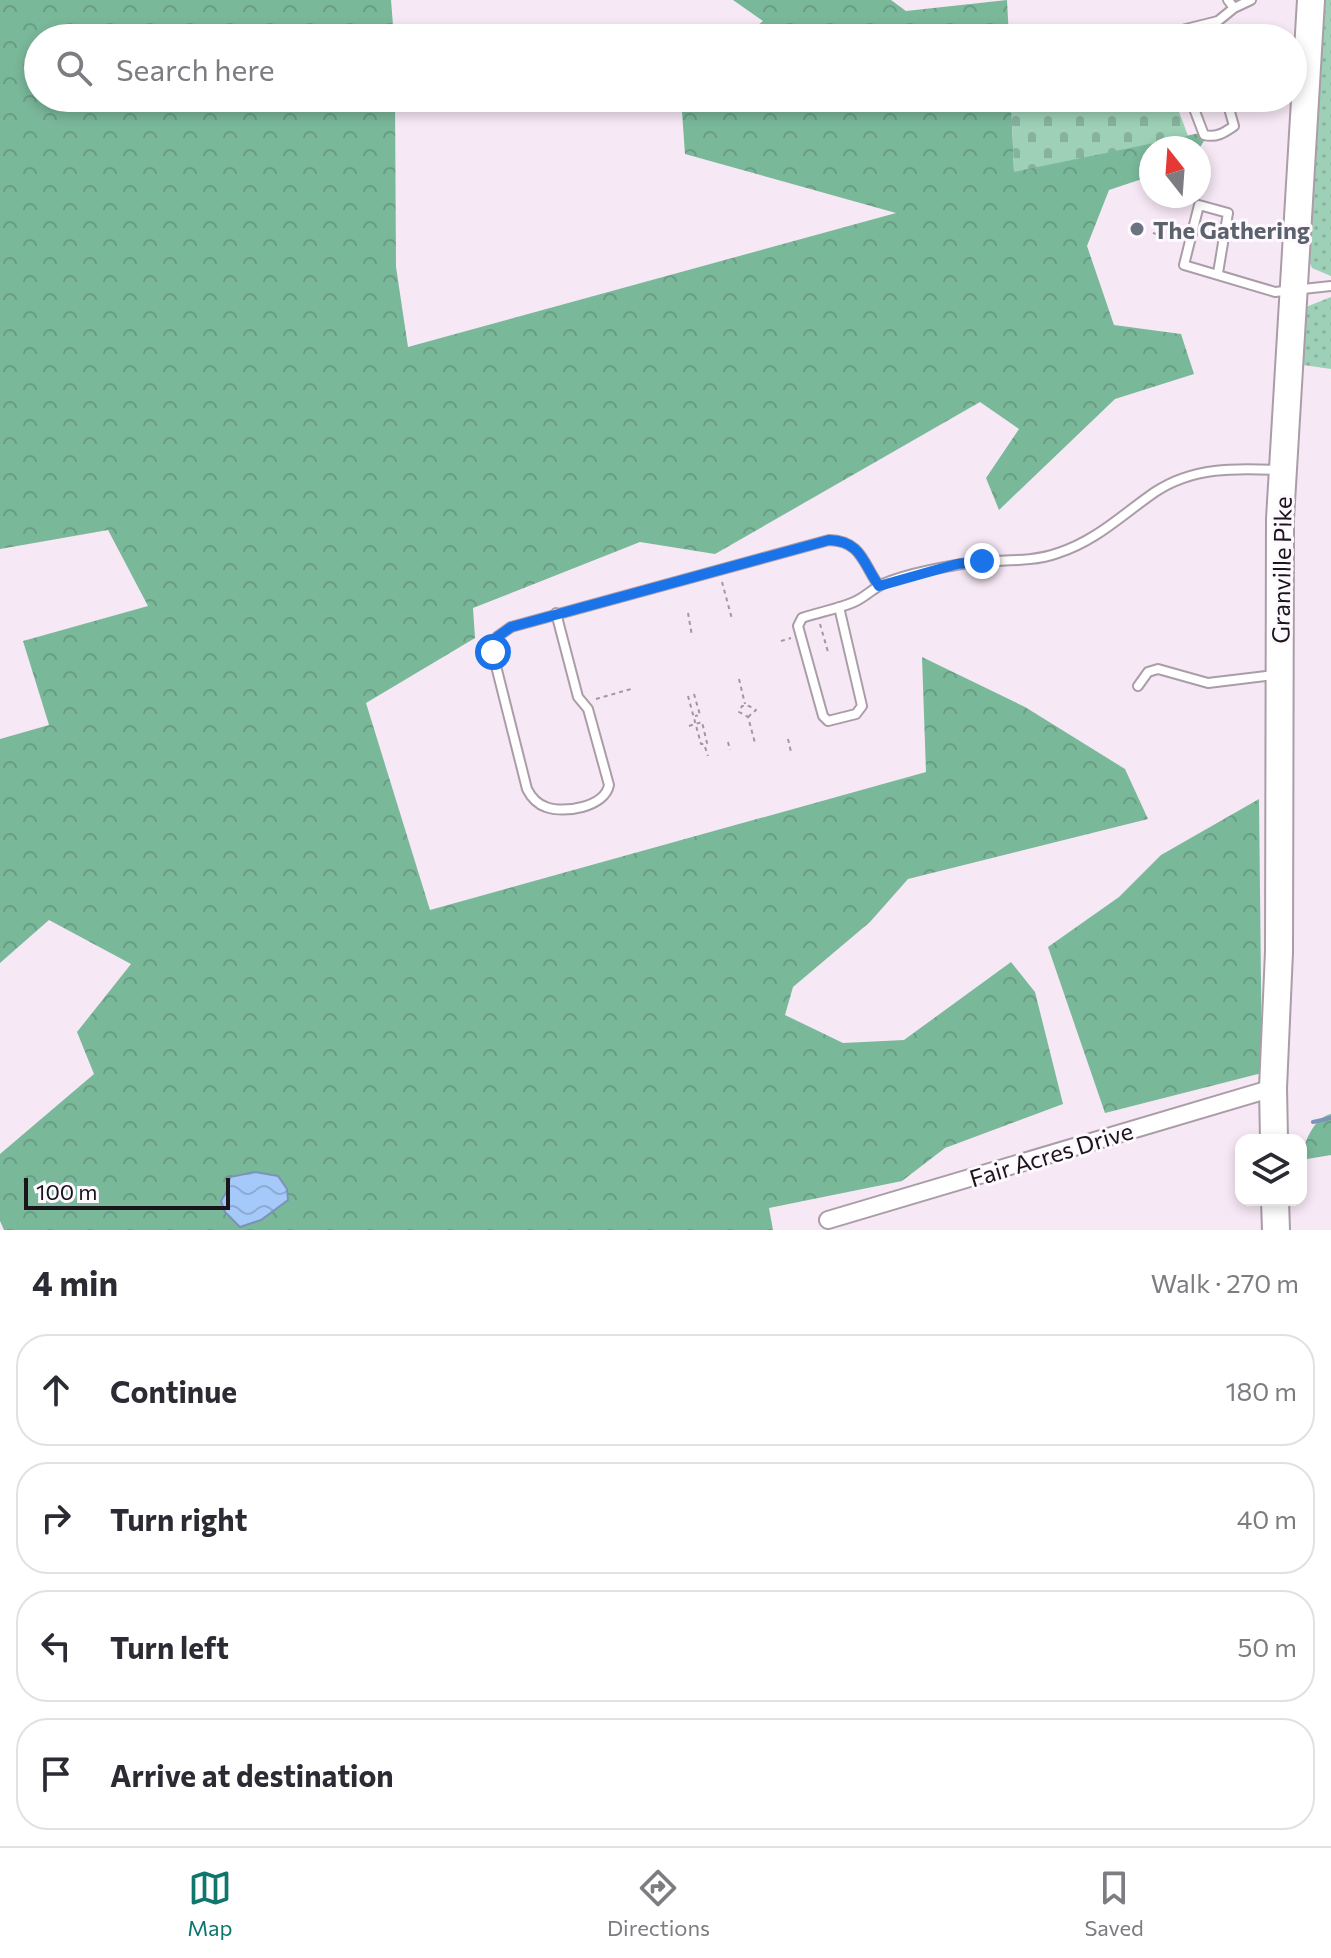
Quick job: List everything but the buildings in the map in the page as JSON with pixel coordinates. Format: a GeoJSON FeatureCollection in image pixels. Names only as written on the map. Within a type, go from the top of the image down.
{"type":"FeatureCollection","features":[{"type":"Feature","properties":{"kind":"highway","name":"Granville Pike"},"geometry":{"type":"LineString","coordinates":[[1307,65],[1311,0]]}},
{"type":"Feature","properties":{"kind":"highway","name":"Granville Pike"},"geometry":{"type":"LineString","coordinates":[[1274,1134],[1279,952],[1283,470],[1304,112]]}},
{"type":"Feature","properties":{"kind":"highway"},"geometry":{"type":"LineString","coordinates":[[1275,1206],[1276,1230]]}},
{"type":"Feature","properties":{"kind":"street","name":"Fair Acres Drive"},"geometry":{"type":"LineString","coordinates":[[828,1220],[1273,1088]]}},
{"type":"Feature","properties":{"kind":"lane"},"geometry":{"type":"LineString","coordinates":[[1228,0],[1234,8]]}},
{"type":"Feature","properties":{"kind":"lane"},"geometry":{"type":"LineString","coordinates":[[1208,24],[1218,21],[1251,0]]}},
{"type":"Feature","properties":{"kind":"lane"},"geometry":{"type":"LineString","coordinates":[[1194,112],[1200,130],[1212,137],[1224,134],[1234,126],[1230,112]]}},
{"type":"Feature","properties":{"kind":"lane"},"geometry":{"type":"LineString","coordinates":[[1218,273],[1228,213],[1199,205],[1184,265],[1275,292],[1331,286]]}},
{"type":"Feature","properties":{"kind":"lane"},"geometry":{"type":"LineString","coordinates":[[839,607],[862,706],[856,714],[828,721],[823,716],[798,623],[805,616],[862,599],[879,586],[957,564],[1029,561],[1063,552],[1100,534],[1157,491],[1197,473],[1231,468],[1283,470]]}},
{"type":"Feature","properties":{"kind":"lane"},"geometry":{"type":"LineString","coordinates":[[556,613],[578,697],[588,709],[609,785],[607,793],[597,801],[561,809],[544,807],[529,793],[493,652],[497,637],[505,629],[556,613],[829,540],[849,543],[855,548],[879,586]]}},
{"type":"Feature","properties":{"kind":"lane"},"geometry":{"type":"LineString","coordinates":[[1138,686],[1143,677],[1158,669],[1208,683],[1279,674]]}},
{"type":"Feature","properties":{"kind":"path"},"geometry":{"type":"LineString","coordinates":[[1153,233],[1189,244]]}},
{"type":"Feature","properties":{"kind":"path"},"geometry":{"type":"LineString","coordinates":[[720,577],[732,619]]}},
{"type":"Feature","properties":{"kind":"path"},"geometry":{"type":"LineString","coordinates":[[688,613],[692,636]]}},
{"type":"Feature","properties":{"kind":"path"},"geometry":{"type":"LineString","coordinates":[[820,623],[828,652]]}},
{"type":"Feature","properties":{"kind":"path"},"geometry":{"type":"LineString","coordinates":[[781,641],[793,638]]}},
{"type":"Feature","properties":{"kind":"path"},"geometry":{"type":"LineString","coordinates":[[739,679],[745,705]]}},
{"type":"Feature","properties":{"kind":"path"},"geometry":{"type":"LineString","coordinates":[[596,699],[631,689]]}},
{"type":"Feature","properties":{"kind":"path"},"geometry":{"type":"LineString","coordinates":[[694,694],[700,715],[694,716]]}},
{"type":"Feature","properties":{"kind":"path"},"geometry":{"type":"LineString","coordinates":[[688,696],[701,744],[704,744],[708,756]]}},
{"type":"Feature","properties":{"kind":"path"},"geometry":{"type":"LineString","coordinates":[[745,705],[756,710],[748,717],[743,717],[739,712],[745,705]]}},
{"type":"Feature","properties":{"kind":"path"},"geometry":{"type":"LineString","coordinates":[[748,717],[755,743]]}},
{"type":"Feature","properties":{"kind":"path"},"geometry":{"type":"LineString","coordinates":[[689,726],[702,722],[707,743],[704,744]]}},
{"type":"Feature","properties":{"kind":"path"},"geometry":{"type":"LineString","coordinates":[[788,739],[791,752]]}},
{"type":"Feature","properties":{"kind":"path"},"geometry":{"type":"LineString","coordinates":[[728,742],[730,750]]}},
{"type":"Feature","properties":{"kind":"green space"},"geometry":{"type":"Polygon","coordinates":[[[0,0],[391,0],[393,24],[24,24],[24,112],[395,112],[396,267],[408,347],[896,213],[685,154],[682,112],[1012,112],[1014,171],[1139,145],[1139,180],[1109,190],[1087,246],[1114,325],[1181,334],[1194,374],[1115,399],[999,510],[986,478],[1019,429],[980,402],[715,554],[640,542],[473,608],[475,638],[366,703],[430,910],[926,772],[922,657],[1025,707],[1125,769],[1148,819],[908,879],[870,922],[793,987],[785,1015],[843,1043],[904,1040],[1011,962],[1035,992],[1063,1104],[945,1148],[902,1181],[769,1208],[773,1230],[4,1230],[0,1221],[0,1154],[94,1074],[77,1032],[131,964],[49,920],[0,963],[0,739],[49,725],[23,641],[148,606],[108,530],[0,549],[0,0]]]}},
{"type":"Feature","properties":{"kind":"green space"},"geometry":{"type":"Polygon","coordinates":[[[733,0],[891,0],[906,11],[1007,0],[1008,24],[759,24],[763,21],[733,0]]]}},
{"type":"Feature","properties":{"kind":"green space"},"geometry":{"type":"Polygon","coordinates":[[[1322,0],[1331,0],[1331,276],[1312,268],[1307,256],[1322,0]]]}},
{"type":"Feature","properties":{"kind":"green space"},"geometry":{"type":"Polygon","coordinates":[[[1012,112],[1179,112],[1188,136],[1139,136],[1139,146],[1014,172],[1012,112]]]}},
{"type":"Feature","properties":{"kind":"green space"},"geometry":{"type":"Polygon","coordinates":[[[1210,131],[1207,136],[1186,136],[1210,131]]]}},
{"type":"Feature","properties":{"kind":"green space"},"geometry":{"type":"Polygon","coordinates":[[[1331,297],[1331,369],[1303,365],[1306,307],[1331,297]]]}},
{"type":"Feature","properties":{"kind":"green space"},"geometry":{"type":"Polygon","coordinates":[[[1259,799],[1262,1073],[1105,1113],[1048,947],[1119,897],[1161,855],[1259,799]]]}},
{"type":"Feature","properties":{"kind":"green space"},"geometry":{"type":"Polygon","coordinates":[[[1331,1114],[1331,1155],[1307,1159],[1307,1139],[1314,1126],[1331,1114]]]}},
{"type":"Feature","properties":{"kind":"water"},"geometry":{"type":"Polygon","coordinates":[[[255,1172],[278,1176],[287,1189],[288,1200],[261,1220],[240,1227],[225,1212],[221,1201],[230,1177],[255,1172]]]}},
{"type":"Feature","properties":{"kind":"waterway"},"geometry":{"type":"LineString","coordinates":[[1313,1122],[1331,1118]]}},
{"type":"Feature","properties":{"kind":"place","name":"The Gathering"},"geometry":{"type":"Point","coordinates":[1137,229]}},
{"type":"Feature","properties":{"kind":"route"},"geometry":{"type":"LineString","coordinates":[[493,652],[497,637],[505,629],[829,540],[849,543],[855,548],[879,586],[957,564],[982,561]]}}]}
